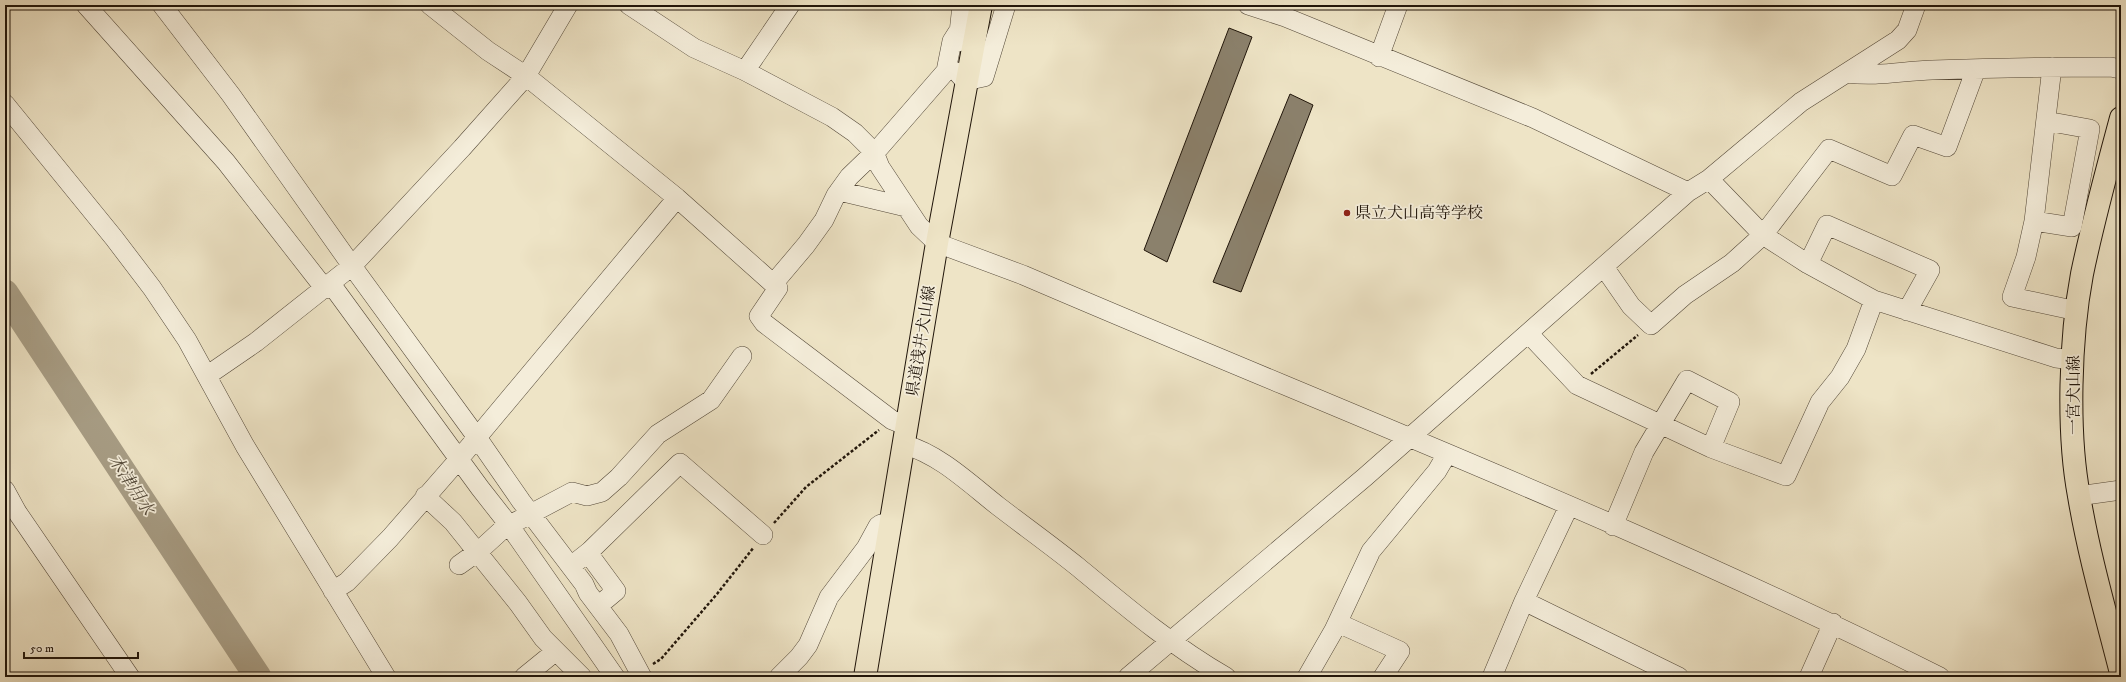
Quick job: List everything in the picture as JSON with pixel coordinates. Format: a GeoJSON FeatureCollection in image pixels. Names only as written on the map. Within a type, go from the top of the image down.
{"type":"FeatureCollection","features":[{"type":"Feature","properties":{"kind":"main road","name":"県道浅井犬山線"},"geometry":{"type":"LineString","coordinates":[[865,677],[937,243],[965,81],[981,5]]}},
{"type":"Feature","properties":{"kind":"main road","name":"一宮犬山線"},"geometry":{"type":"LineString","coordinates":[[2121,118],[2082,274],[2073,360],[2072,428],[2078,496],[2121,673]]}},
{"type":"Feature","properties":{"kind":"street"},"geometry":{"type":"LineString","coordinates":[[86,5],[226,162],[328,286],[509,525],[615,677]]}},
{"type":"Feature","properties":{"kind":"street"},"geometry":{"type":"LineString","coordinates":[[162,5],[231,95],[530,513],[571,566],[619,634],[642,677]]}},
{"type":"Feature","properties":{"kind":"street"},"geometry":{"type":"LineString","coordinates":[[430,5],[488,51],[526,76],[677,198],[778,288],[759,316],[764,323],[892,420],[920,449],[953,472],[1172,641],[1226,677]]}},
{"type":"Feature","properties":{"kind":"street"},"geometry":{"type":"LineString","coordinates":[[208,375],[256,342],[352,266],[526,76],[568,5]]}},
{"type":"Feature","properties":{"kind":"street"},"geometry":{"type":"LineString","coordinates":[[629,5],[694,48],[745,71],[832,117],[855,134],[874,152],[880,167],[906,208],[919,226],[937,243],[1023,275],[1569,506],[1833,623],[1940,677]]}},
{"type":"Feature","properties":{"kind":"street"},"geometry":{"type":"LineString","coordinates":[[745,71],[790,5]]}},
{"type":"Feature","properties":{"kind":"street"},"geometry":{"type":"LineString","coordinates":[[962,5],[956,71],[965,81],[984,77],[1006,5]]}},
{"type":"Feature","properties":{"kind":"street"},"geometry":{"type":"LineString","coordinates":[[1248,5],[1284,17],[1379,57],[1533,118],[1688,192]]}},
{"type":"Feature","properties":{"kind":"street"},"geometry":{"type":"LineString","coordinates":[[1379,57],[1398,5]]}},
{"type":"Feature","properties":{"kind":"street"},"geometry":{"type":"LineString","coordinates":[[1128,677],[1409,438],[1529,334],[1688,192],[1709,178],[1801,102],[1898,40],[1907,30],[1916,5]]}},
{"type":"Feature","properties":{"kind":"street"},"geometry":{"type":"LineString","coordinates":[[773,284],[806,245],[824,220],[839,191],[849,177],[874,152],[946,71],[952,41],[959,30]]}},
{"type":"Feature","properties":{"kind":"street"},"geometry":{"type":"LineString","coordinates":[[1847,73],[1868,76],[1926,70],[2052,67],[2111,67],[2120,69]]}},
{"type":"Feature","properties":{"kind":"street"},"geometry":{"type":"LineString","coordinates":[[2052,67],[2034,221],[2026,257],[2012,297],[2077,311]]}},
{"type":"Feature","properties":{"kind":"street"},"geometry":{"type":"LineString","coordinates":[[1604,267],[1630,306],[1651,325],[1685,295],[1732,263],[1763,235],[1828,149],[1892,176],[1913,135],[1946,147],[1976,69]]}},
{"type":"Feature","properties":{"kind":"street"},"geometry":{"type":"LineString","coordinates":[[5,104],[133,263],[187,340],[208,375],[245,446],[386,677]]}},
{"type":"Feature","properties":{"kind":"street"},"geometry":{"type":"LineString","coordinates":[[2034,221],[2072,227],[2090,129],[2046,121]]}},
{"type":"Feature","properties":{"kind":"street"},"geometry":{"type":"LineString","coordinates":[[1709,178],[1763,235],[1808,264],[1874,300],[2056,358],[2073,360]]}},
{"type":"Feature","properties":{"kind":"street"},"geometry":{"type":"LineString","coordinates":[[839,191],[906,208]]}},
{"type":"Feature","properties":{"kind":"street"},"geometry":{"type":"LineString","coordinates":[[333,592],[347,582],[390,538],[677,198]]}},
{"type":"Feature","properties":{"kind":"street"},"geometry":{"type":"LineString","coordinates":[[1808,264],[1827,225],[1930,270],[1907,311]]}},
{"type":"Feature","properties":{"kind":"street"},"geometry":{"type":"LineString","coordinates":[[1529,334],[1577,385],[1711,448],[1786,476],[1820,402],[1840,377],[1856,349],[1874,300]]}},
{"type":"Feature","properties":{"kind":"street"},"geometry":{"type":"LineString","coordinates":[[459,565],[509,525],[530,513],[572,492],[587,496],[602,492],[658,434],[711,400],[742,356]]}},
{"type":"Feature","properties":{"kind":"street"},"geometry":{"type":"LineString","coordinates":[[1613,526],[1644,452],[1687,380],[1730,402],[1711,448]]}},
{"type":"Feature","properties":{"kind":"street"},"geometry":{"type":"LineString","coordinates":[[1307,677],[1338,622],[1371,550],[1437,471],[1447,454]]}},
{"type":"Feature","properties":{"kind":"street"},"geometry":{"type":"LineString","coordinates":[[571,566],[588,553],[680,463],[763,535]]}},
{"type":"Feature","properties":{"kind":"street"},"geometry":{"type":"LineString","coordinates":[[5,490],[17,512],[130,677]]}},
{"type":"Feature","properties":{"kind":"street"},"geometry":{"type":"LineString","coordinates":[[2078,496],[2121,490]]}},
{"type":"Feature","properties":{"kind":"street"},"geometry":{"type":"LineString","coordinates":[[425,496],[453,522],[478,551],[543,638],[582,677]]}},
{"type":"Feature","properties":{"kind":"street"},"geometry":{"type":"LineString","coordinates":[[1492,677],[1524,601],[1569,506]]}},
{"type":"Feature","properties":{"kind":"street"},"geometry":{"type":"LineString","coordinates":[[779,677],[799,657],[808,645],[829,597],[866,548],[878,526],[881,524],[891,526]]}},
{"type":"Feature","properties":{"kind":"street"},"geometry":{"type":"LineString","coordinates":[[588,553],[616,591],[598,606]]}},
{"type":"Feature","properties":{"kind":"street"},"geometry":{"type":"LineString","coordinates":[[1524,601],[1679,677]]}},
{"type":"Feature","properties":{"kind":"street"},"geometry":{"type":"LineString","coordinates":[[1338,622],[1400,651],[1383,677]]}},
{"type":"Feature","properties":{"kind":"street"},"geometry":{"type":"LineString","coordinates":[[1809,677],[1833,623]]}},
{"type":"Feature","properties":{"kind":"street"},"geometry":{"type":"LineString","coordinates":[[524,677],[556,651]]}},
{"type":"Feature","properties":{"kind":"path"},"geometry":{"type":"LineString","coordinates":[[1577,385],[1651,325]]}},
{"type":"Feature","properties":{"kind":"building"},"geometry":{"type":"Polygon","coordinates":[[[1229,28],[1252,37],[1167,262],[1144,250],[1229,28]]]}},
{"type":"Feature","properties":{"kind":"building"},"geometry":{"type":"Polygon","coordinates":[[[1290,94],[1313,105],[1241,292],[1213,282],[1290,94]]]}},
{"type":"Feature","properties":{"kind":"waterway","name":"木津用水"},"geometry":{"type":"LineString","coordinates":[[5,293],[258,677]]}},
{"type":"Feature","properties":{"kind":"place","name":"県立犬山高等学校"},"geometry":{"type":"Point","coordinates":[1347,213]}}]}
